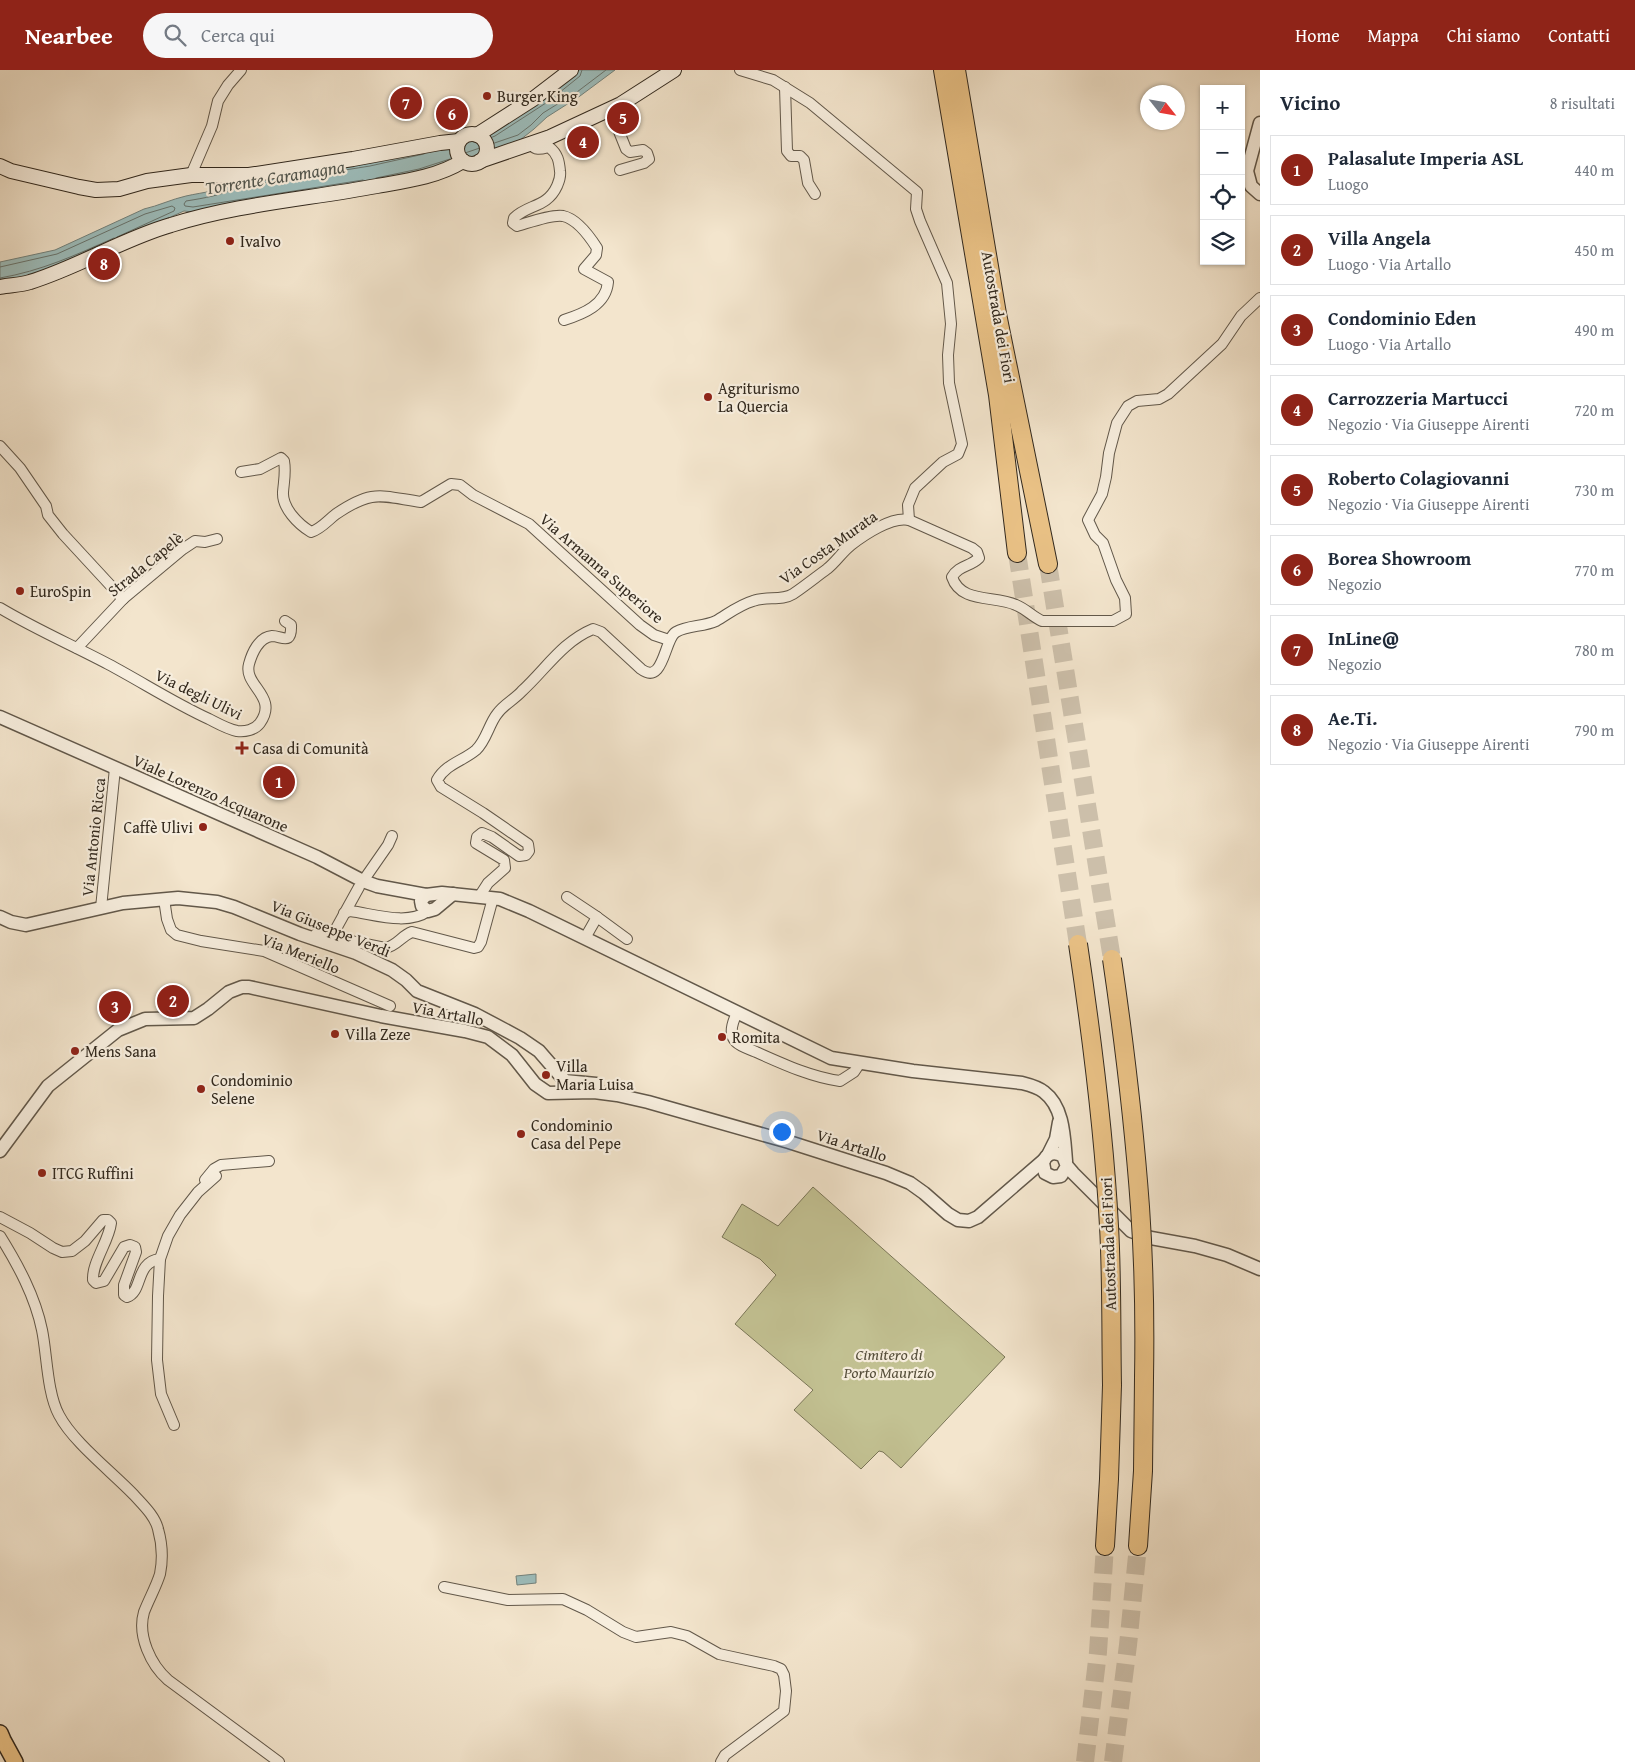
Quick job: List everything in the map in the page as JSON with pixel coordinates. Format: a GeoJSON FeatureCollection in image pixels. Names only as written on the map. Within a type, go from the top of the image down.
{"type":"FeatureCollection","features":[{"type":"Feature","properties":{"kind":"highway","name":"Autostrada dei Fiori"},"geometry":{"type":"LineString","coordinates":[[943,70],[998,395],[1017,553]]}},
{"type":"Feature","properties":{"kind":"highway","name":"Autostrada dei Fiori"},"geometry":{"type":"LineString","coordinates":[[956,70],[998,314],[1048,564]]}},
{"type":"Feature","properties":{"kind":"highway","name":"Autostrada dei Fiori"},"geometry":{"type":"LineString","coordinates":[[1078,944],[1093,1051],[1106,1175],[1109,1229],[1112,1386],[1105,1546]]}},
{"type":"Feature","properties":{"kind":"highway","name":"Autostrada dei Fiori"},"geometry":{"type":"LineString","coordinates":[[1112,959],[1130,1095],[1140,1208],[1145,1322],[1143,1471],[1138,1546]]}},
{"type":"Feature","properties":{"kind":"main road"},"geometry":{"type":"LineString","coordinates":[[0,166],[12,171],[96,190],[119,189],[147,181],[191,176],[248,174],[353,159],[459,141],[467,135],[477,135],[533,99],[571,70]]}},
{"type":"Feature","properties":{"kind":"main road"},"geometry":{"type":"LineString","coordinates":[[459,141],[458,154],[464,161],[472,164],[488,156],[550,137],[630,99],[674,70]]}},
{"type":"Feature","properties":{"kind":"main road"},"geometry":{"type":"LineString","coordinates":[[477,135],[484,140],[488,156]]}},
{"type":"Feature","properties":{"kind":"main road"},"geometry":{"type":"LineString","coordinates":[[0,287],[28,282],[69,268],[170,225],[216,212],[337,194],[422,177],[448,170],[464,161]]}},
{"type":"Feature","properties":{"kind":"main road"},"geometry":{"type":"LineString","coordinates":[[0,1733],[15,1762]]}},
{"type":"Feature","properties":{"kind":"street"},"geometry":{"type":"LineString","coordinates":[[191,176],[212,126],[218,101],[228,85],[241,70]]}},
{"type":"Feature","properties":{"kind":"street"},"geometry":{"type":"LineString","coordinates":[[740,70],[773,80],[821,111],[917,192],[916,209],[929,245],[945,276],[949,291],[951,324],[948,355],[949,383],[962,440],[962,448],[958,454],[943,462],[915,488],[908,505],[909,520],[964,543],[977,552],[979,558],[974,563],[959,568],[952,576],[955,584],[969,594],[976,597],[1006,601],[1025,609],[1036,619],[1042,621],[1113,621],[1126,614],[1124,598],[1103,543],[1095,534],[1088,520],[1102,494],[1109,453],[1117,423],[1128,406],[1137,402],[1159,399],[1168,394],[1222,344],[1241,316],[1260,298]]}},
{"type":"Feature","properties":{"kind":"street"},"geometry":{"type":"LineString","coordinates":[[785,87],[787,151],[791,156],[800,156],[804,160],[810,186],[815,194]]}},
{"type":"Feature","properties":{"kind":"street"},"geometry":{"type":"LineString","coordinates":[[610,109],[626,149],[630,152],[644,150],[647,153],[648,159],[644,163],[620,170]]}},
{"type":"Feature","properties":{"kind":"street"},"geometry":{"type":"LineString","coordinates":[[1260,123],[1247,171],[1251,186],[1260,194]]}},
{"type":"Feature","properties":{"kind":"street"},"geometry":{"type":"LineString","coordinates":[[530,144],[533,149],[549,147],[554,151],[559,160],[561,175],[550,197],[544,202],[517,214],[513,223],[517,226],[562,216],[575,223],[597,248],[596,255],[584,269],[608,282],[604,294],[591,309],[584,314],[564,320]]}},
{"type":"Feature","properties":{"kind":"street"},"geometry":{"type":"LineString","coordinates":[[0,446],[20,468],[46,506],[48,515],[63,534],[123,599]]}},
{"type":"Feature","properties":{"kind":"street","name":"Via Armanna Superiore"},"geometry":{"type":"LineString","coordinates":[[241,472],[260,469],[281,458],[284,460],[286,470],[283,492],[285,506],[311,532],[337,513],[361,499],[380,495],[421,502],[451,484],[460,485],[473,496],[529,524],[640,624],[654,635],[669,640]]}},
{"type":"Feature","properties":{"kind":"street","name":"Via Costa Murata"},"geometry":{"type":"LineString","coordinates":[[669,640],[674,633],[715,621],[753,601],[791,595],[828,569],[850,546],[864,536],[889,522],[902,518],[909,520]]}},
{"type":"Feature","properties":{"kind":"street","name":"Strada Capelè"},"geometry":{"type":"LineString","coordinates":[[77,648],[123,599],[183,550],[195,541],[205,542],[218,539]]}},
{"type":"Feature","properties":{"kind":"street","name":"Via degli Ulivi"},"geometry":{"type":"LineString","coordinates":[[0,608],[200,715],[236,731],[252,730],[260,723],[266,709],[266,703],[252,680],[248,668],[253,651],[264,639],[272,636],[282,640],[288,637],[291,632],[290,625],[284,621]]}},
{"type":"Feature","properties":{"kind":"street"},"geometry":{"type":"LineString","coordinates":[[479,897],[488,883],[505,868],[504,860],[476,843],[477,837],[482,833],[492,837],[519,856],[526,855],[529,851],[528,844],[441,787],[437,780],[450,765],[477,749],[492,721],[505,704],[518,696],[552,658],[582,633],[593,629],[601,632],[646,673],[652,673],[656,670],[664,659],[669,640]]}},
{"type":"Feature","properties":{"kind":"street","name":"Viale Lorenzo Acquarone"},"geometry":{"type":"LineString","coordinates":[[0,717],[317,857],[361,884],[416,892],[428,902]]}},
{"type":"Feature","properties":{"kind":"street","name":"Via Antonio Ricca"},"geometry":{"type":"LineString","coordinates":[[102,908],[115,768]]}},
{"type":"Feature","properties":{"kind":"street"},"geometry":{"type":"LineString","coordinates":[[332,936],[361,884],[388,845],[392,836]]}},
{"type":"Feature","properties":{"kind":"street"},"geometry":{"type":"LineString","coordinates":[[344,913],[350,911],[408,918],[428,902],[454,894],[500,899],[529,911],[831,1058],[913,1072],[1022,1083],[1045,1092],[1056,1107],[1063,1128],[1060,1170]]}},
{"type":"Feature","properties":{"kind":"street"},"geometry":{"type":"LineString","coordinates":[[567,896],[627,939]]}},
{"type":"Feature","properties":{"kind":"street","name":"Via Giuseppe Verdi"},"geometry":{"type":"LineString","coordinates":[[0,917],[11,922],[26,925],[123,903],[178,898],[217,902],[356,953],[392,970],[423,994],[475,1014],[520,1038],[539,1051],[565,1081],[604,1085],[626,1090],[648,1102]]}},
{"type":"Feature","properties":{"kind":"street"},"geometry":{"type":"LineString","coordinates":[[288,929],[296,928],[323,936],[332,936],[385,948],[392,946],[412,932],[474,948],[478,947],[481,942],[493,898]]}},
{"type":"Feature","properties":{"kind":"street","name":"Via Meriello"},"geometry":{"type":"LineString","coordinates":[[164,899],[167,919],[171,930],[177,935],[264,951],[390,1006]]}},
{"type":"Feature","properties":{"kind":"street"},"geometry":{"type":"LineString","coordinates":[[585,938],[597,917]]}},
{"type":"Feature","properties":{"kind":"street","name":"Via Artallo"},"geometry":{"type":"LineString","coordinates":[[0,1151],[48,1086],[118,1030],[145,1019],[194,1018],[229,992],[242,987],[249,987],[364,1013],[465,1031],[488,1037],[512,1055],[535,1084],[544,1091],[554,1094],[606,1093],[648,1102],[790,1142],[886,1173],[910,1183],[958,1220],[969,1220],[978,1217],[1046,1157]]}},
{"type":"Feature","properties":{"kind":"street"},"geometry":{"type":"LineString","coordinates":[[737,1012],[733,1023],[732,1035],[735,1041],[784,1065],[826,1079],[840,1081],[854,1072],[860,1063]]}},
{"type":"Feature","properties":{"kind":"street"},"geometry":{"type":"LineString","coordinates":[[1060,1120],[1056,1139],[1042,1167],[1060,1170],[1083,1182],[1131,1231],[1151,1238],[1195,1246],[1219,1253],[1260,1269]]}},
{"type":"Feature","properties":{"kind":"street"},"geometry":{"type":"LineString","coordinates":[[1046,1157],[1053,1153],[1058,1154],[1060,1170]]}},
{"type":"Feature","properties":{"kind":"street"},"geometry":{"type":"LineString","coordinates":[[174,1425],[161,1394],[157,1360],[160,1259],[168,1236],[180,1215],[207,1177],[221,1164],[269,1161]]}},
{"type":"Feature","properties":{"kind":"street","name":"Via Artallo"},"geometry":{"type":"LineString","coordinates":[[1016,1184],[1060,1170]]}},
{"type":"Feature","properties":{"kind":"street"},"geometry":{"type":"LineString","coordinates":[[198,1192],[216,1176]]}},
{"type":"Feature","properties":{"kind":"street"},"geometry":{"type":"LineString","coordinates":[[0,1217],[62,1252],[72,1251],[85,1241],[103,1220],[108,1220],[111,1223],[110,1230],[94,1272],[93,1280],[96,1283],[104,1281],[124,1248],[130,1245],[135,1247],[136,1252],[124,1285],[124,1295],[127,1297],[132,1296],[146,1266],[153,1260],[160,1259]]}},
{"type":"Feature","properties":{"kind":"street"},"geometry":{"type":"LineString","coordinates":[[0,1236],[25,1281],[36,1307],[42,1329],[53,1400],[58,1414],[75,1436],[148,1510],[158,1527],[162,1554],[160,1572],[142,1622],[143,1633],[151,1659],[159,1672],[168,1680],[279,1762]]}},
{"type":"Feature","properties":{"kind":"street"},"geometry":{"type":"LineString","coordinates":[[444,1588],[508,1600],[563,1599],[587,1610],[623,1632],[636,1637],[671,1632],[688,1636],[719,1654],[781,1669],[784,1675],[786,1691],[784,1711],[725,1755],[721,1762]]}},
{"type":"Feature","properties":{"kind":"green space","name":"Cimitero di Porto Maurizio"},"geometry":{"type":"Polygon","coordinates":[[[813,1187],[1005,1357],[901,1468],[883,1452],[879,1451],[861,1469],[794,1410],[813,1390],[735,1324],[776,1275],[760,1259],[722,1237],[742,1204],[778,1226],[813,1187]]]}},
{"type":"Feature","properties":{"kind":"water","name":"Torrente Caramagna"},"geometry":{"type":"Polygon","coordinates":[[[579,70],[615,70],[547,117],[520,140],[421,174],[193,212],[184,211],[57,268],[0,283],[0,262],[55,250],[144,209],[176,199],[218,190],[237,183],[444,147],[492,132],[546,96],[579,70]]]}},
{"type":"Feature","properties":{"kind":"water"},"geometry":{"type":"Polygon","coordinates":[[[536,1574],[536,1583],[517,1585],[516,1576],[536,1574]]]}},
{"type":"Feature","properties":{"kind":"tunnel"},"geometry":{"type":"LineString","coordinates":[[1017,553],[1078,944]]}},
{"type":"Feature","properties":{"kind":"tunnel"},"geometry":{"type":"LineString","coordinates":[[1048,564],[1112,959]]}},
{"type":"Feature","properties":{"kind":"tunnel"},"geometry":{"type":"LineString","coordinates":[[1085,1762],[1098,1652],[1105,1546]]}},
{"type":"Feature","properties":{"kind":"tunnel"},"geometry":{"type":"LineString","coordinates":[[1113,1762],[1138,1546]]}},
{"type":"Feature","properties":{"kind":"place","name":"Burger King"},"geometry":{"type":"Point","coordinates":[487,96]}},
{"type":"Feature","properties":{"kind":"place","name":"InLine@"},"geometry":{"type":"Point","coordinates":[406,103]}},
{"type":"Feature","properties":{"kind":"place","name":"Borea Showroom"},"geometry":{"type":"Point","coordinates":[452,114]}},
{"type":"Feature","properties":{"kind":"place","name":"Roberto Colagiovanni"},"geometry":{"type":"Point","coordinates":[623,118]}},
{"type":"Feature","properties":{"kind":"place","name":"Carrozzeria Martucci"},"geometry":{"type":"Point","coordinates":[583,142]}},
{"type":"Feature","properties":{"kind":"place","name":"IvaIvo"},"geometry":{"type":"Point","coordinates":[230,241]}},
{"type":"Feature","properties":{"kind":"place","name":"Ae.Ti."},"geometry":{"type":"Point","coordinates":[104,264]}},
{"type":"Feature","properties":{"kind":"place","name":"Agriturismo La Quercia"},"geometry":{"type":"Point","coordinates":[708,397]}},
{"type":"Feature","properties":{"kind":"place","name":"EuroSpin"},"geometry":{"type":"Point","coordinates":[20,591]}},
{"type":"Feature","properties":{"kind":"place","name":"Casa di Comunità"},"geometry":{"type":"Point","coordinates":[242,748]}},
{"type":"Feature","properties":{"kind":"place","name":"Palasalute Imperia ASL"},"geometry":{"type":"Point","coordinates":[279,782]}},
{"type":"Feature","properties":{"kind":"place","name":"Caffè Ulivi"},"geometry":{"type":"Point","coordinates":[203,827]}},
{"type":"Feature","properties":{"kind":"place","name":"Villa Angela"},"geometry":{"type":"Point","coordinates":[173,1001]}},
{"type":"Feature","properties":{"kind":"place","name":"Condominio Eden"},"geometry":{"type":"Point","coordinates":[115,1007]}},
{"type":"Feature","properties":{"kind":"place","name":"Villa Zeze"},"geometry":{"type":"Point","coordinates":[335,1034]}},
{"type":"Feature","properties":{"kind":"place","name":"Romita"},"geometry":{"type":"Point","coordinates":[722,1037]}},
{"type":"Feature","properties":{"kind":"place","name":"Mens Sana"},"geometry":{"type":"Point","coordinates":[75,1051]}},
{"type":"Feature","properties":{"kind":"place","name":"Villa Maria Luisa"},"geometry":{"type":"Point","coordinates":[546,1075]}},
{"type":"Feature","properties":{"kind":"place","name":"Condominio Selene"},"geometry":{"type":"Point","coordinates":[201,1089]}},
{"type":"Feature","properties":{"kind":"place","name":"Condominio Casa del Pepe"},"geometry":{"type":"Point","coordinates":[521,1134]}},
{"type":"Feature","properties":{"kind":"place","name":"ITCG Ruffini"},"geometry":{"type":"Point","coordinates":[42,1173]}}]}
